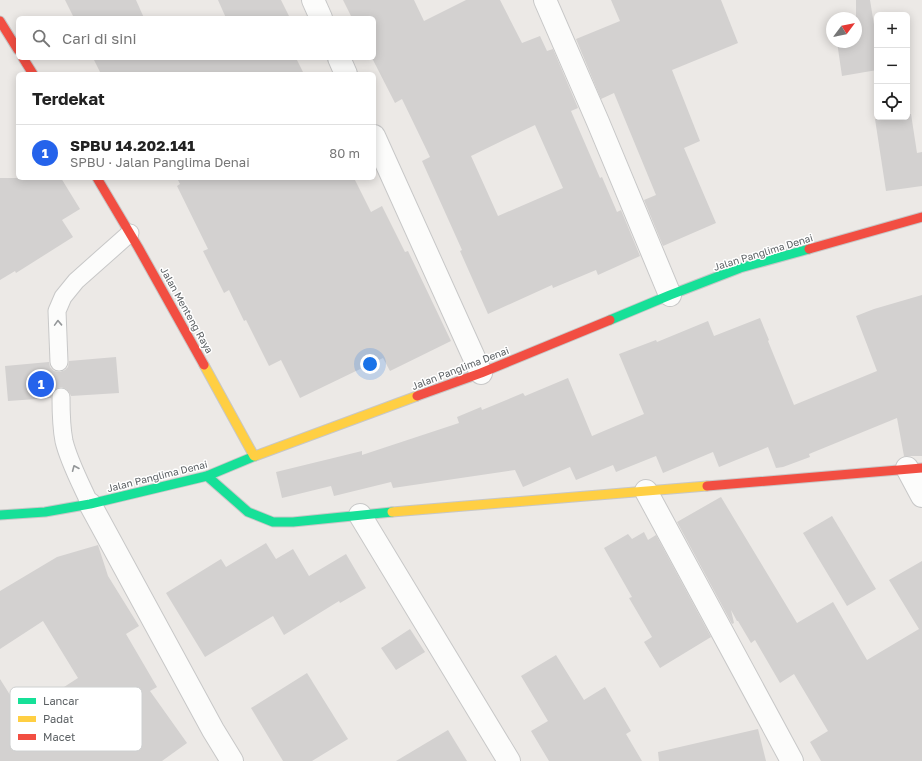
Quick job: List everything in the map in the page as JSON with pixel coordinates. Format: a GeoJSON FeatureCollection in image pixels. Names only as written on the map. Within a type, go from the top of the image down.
{"type":"FeatureCollection","features":[{"type":"Feature","properties":{"kind":"street"},"geometry":{"type":"LineString","coordinates":[[313,0],[320,16]]}},
{"type":"Feature","properties":{"kind":"street"},"geometry":{"type":"LineString","coordinates":[[545,0],[598,122],[670,295]]}},
{"type":"Feature","properties":{"kind":"street"},"geometry":{"type":"LineString","coordinates":[[0,21],[16,47]]}},
{"type":"Feature","properties":{"kind":"street"},"geometry":{"type":"LineString","coordinates":[[24,60],[31,72]]}},
{"type":"Feature","properties":{"kind":"street"},"geometry":{"type":"LineString","coordinates":[[340,60],[345,72]]}},
{"type":"Feature","properties":{"kind":"street"},"geometry":{"type":"LineString","coordinates":[[376,140],[481,373]]}},
{"type":"Feature","properties":{"kind":"street","name":"Jalan Menteng Raya"},"geometry":{"type":"LineString","coordinates":[[98,180],[130,232],[193,343],[254,456]]}},
{"type":"Feature","properties":{"kind":"street","name":"Jalan Panglima Denai"},"geometry":{"type":"LineString","coordinates":[[0,515],[45,512],[90,504],[207,476],[254,456],[481,373],[670,295],[740,268],[922,217]]}},
{"type":"Feature","properties":{"kind":"street"},"geometry":{"type":"LineString","coordinates":[[207,476],[248,512],[273,522],[293,522],[914,468],[922,496]]}},
{"type":"Feature","properties":{"kind":"street"},"geometry":{"type":"LineString","coordinates":[[646,491],[792,761]]}},
{"type":"Feature","properties":{"kind":"street"},"geometry":{"type":"LineString","coordinates":[[90,504],[232,761]]}},
{"type":"Feature","properties":{"kind":"street"},"geometry":{"type":"LineString","coordinates":[[360,515],[509,761]]}},
{"type":"Feature","properties":{"kind":"lane"},"geometry":{"type":"LineString","coordinates":[[59,362],[57,311],[63,297],[76,280],[130,232]]}},
{"type":"Feature","properties":{"kind":"lane"},"geometry":{"type":"LineString","coordinates":[[61,397],[64,440],[90,504]]}},
{"type":"Feature","properties":{"kind":"building"},"geometry":{"type":"Polygon","coordinates":[[[65,0],[136,0],[143,16],[73,16],[65,0]]]}},
{"type":"Feature","properties":{"kind":"building"},"geometry":{"type":"Polygon","coordinates":[[[218,0],[281,0],[289,16],[225,16],[218,0]]]}},
{"type":"Feature","properties":{"kind":"building"},"geometry":{"type":"Polygon","coordinates":[[[343,0],[414,0],[424,21],[466,0],[500,0],[522,43],[540,36],[547,51],[553,49],[578,108],[571,111],[600,178],[602,177],[617,212],[621,210],[640,256],[598,275],[596,270],[553,288],[552,285],[488,314],[460,251],[462,250],[422,161],[430,157],[402,99],[395,103],[373,60],[376,60],[376,16],[351,16],[343,0]],[[535,125],[471,156],[498,216],[563,188],[535,125]]]}},
{"type":"Feature","properties":{"kind":"building"},"geometry":{"type":"Polygon","coordinates":[[[611,0],[721,0],[738,43],[672,70],[700,141],[684,148],[716,223],[663,246],[644,200],[656,195],[614,93],[601,99],[576,39],[620,21],[611,0]]]}},
{"type":"Feature","properties":{"kind":"building"},"geometry":{"type":"Polygon","coordinates":[[[856,0],[870,0],[874,25],[874,71],[842,76],[838,48],[862,48],[862,12],[856,12],[856,0]]]}},
{"type":"Feature","properties":{"kind":"building"},"geometry":{"type":"Polygon","coordinates":[[[94,60],[297,60],[303,72],[100,72],[94,60]]]}},
{"type":"Feature","properties":{"kind":"building"},"geometry":{"type":"Polygon","coordinates":[[[911,114],[917,153],[922,152],[922,186],[886,191],[875,120],[910,120],[911,114]]]}},
{"type":"Feature","properties":{"kind":"building"},"geometry":{"type":"Polygon","coordinates":[[[0,178],[16,178],[16,180],[62,180],[80,209],[62,220],[73,237],[16,273],[15,271],[0,280],[0,178]]]}},
{"type":"Feature","properties":{"kind":"building"},"geometry":{"type":"Polygon","coordinates":[[[178,180],[355,180],[371,212],[382,206],[405,252],[408,251],[451,341],[390,371],[383,358],[300,398],[281,360],[269,366],[229,290],[224,293],[203,251],[208,249],[177,186],[180,184],[178,180]]]}},
{"type":"Feature","properties":{"kind":"building"},"geometry":{"type":"Polygon","coordinates":[[[922,295],[922,456],[904,456],[897,418],[809,454],[810,457],[783,467],[776,468],[768,447],[719,467],[713,452],[663,473],[656,456],[616,472],[613,465],[576,480],[570,467],[523,487],[515,470],[393,488],[391,482],[334,496],[331,486],[282,498],[276,472],[362,451],[362,455],[459,423],[457,417],[481,407],[482,410],[523,393],[525,396],[568,378],[592,436],[644,414],[619,354],[656,340],[657,342],[708,321],[714,336],[760,318],[794,405],[877,371],[856,316],[874,309],[922,295]]]}},
{"type":"Feature","properties":{"kind":"building"},"geometry":{"type":"Polygon","coordinates":[[[116,357],[119,393],[71,396],[66,389],[61,387],[53,392],[51,398],[8,401],[5,366],[49,362],[50,367],[54,371],[60,372],[68,367],[69,361],[116,357]]]}},
{"type":"Feature","properties":{"kind":"building"},"geometry":{"type":"Polygon","coordinates":[[[721,497],[797,623],[833,602],[867,660],[919,629],[889,580],[922,561],[922,761],[821,761],[810,742],[828,731],[794,674],[780,683],[755,640],[751,643],[731,610],[734,623],[732,624],[677,522],[721,497]]]}},
{"type":"Feature","properties":{"kind":"building"},"geometry":{"type":"Polygon","coordinates":[[[832,516],[876,589],[847,606],[803,533],[832,516]]]}},
{"type":"Feature","properties":{"kind":"building"},"geometry":{"type":"Polygon","coordinates":[[[644,532],[648,540],[656,535],[711,637],[660,668],[644,642],[652,637],[629,598],[632,597],[604,548],[628,534],[632,539],[644,532]]]}},
{"type":"Feature","properties":{"kind":"building"},"geometry":{"type":"Polygon","coordinates":[[[266,543],[276,559],[293,549],[309,576],[346,554],[366,588],[340,603],[339,601],[284,635],[273,616],[205,657],[166,593],[221,559],[226,567],[266,543]]]}},
{"type":"Feature","properties":{"kind":"building"},"geometry":{"type":"Polygon","coordinates":[[[98,545],[108,576],[139,626],[126,634],[157,687],[150,691],[187,743],[162,761],[0,761],[0,679],[10,695],[10,751],[142,751],[142,687],[64,687],[78,678],[43,621],[0,649],[0,591],[57,557],[98,545]]]}},
{"type":"Feature","properties":{"kind":"building"},"geometry":{"type":"Polygon","coordinates":[[[410,629],[425,652],[396,670],[381,648],[410,629]]]}},
{"type":"Feature","properties":{"kind":"building"},"geometry":{"type":"Polygon","coordinates":[[[556,655],[584,700],[605,687],[631,731],[626,734],[642,761],[549,761],[531,731],[548,721],[521,676],[556,655]]]}},
{"type":"Feature","properties":{"kind":"building"},"geometry":{"type":"Polygon","coordinates":[[[307,673],[348,739],[312,761],[283,761],[251,708],[307,673]]]}},
{"type":"Feature","properties":{"kind":"building"},"geometry":{"type":"Polygon","coordinates":[[[758,729],[766,761],[659,761],[658,752],[758,729]]]}},
{"type":"Feature","properties":{"kind":"building"},"geometry":{"type":"Polygon","coordinates":[[[448,730],[467,761],[396,761],[448,730]]]}},
{"type":"Feature","properties":{"kind":"traffic: fast"},"geometry":{"type":"LineString","coordinates":[[610,320],[740,268],[809,249]]}},
{"type":"Feature","properties":{"kind":"traffic: fast"},"geometry":{"type":"LineString","coordinates":[[0,515],[45,512],[90,504],[207,476],[255,456]]}},
{"type":"Feature","properties":{"kind":"traffic: fast"},"geometry":{"type":"LineString","coordinates":[[207,476],[248,512],[273,522],[293,522],[392,512]]}},
{"type":"Feature","properties":{"kind":"traffic: slow"},"geometry":{"type":"LineString","coordinates":[[204,365],[254,456]]}},
{"type":"Feature","properties":{"kind":"traffic: slow"},"geometry":{"type":"LineString","coordinates":[[255,456],[417,396]]}},
{"type":"Feature","properties":{"kind":"traffic: slow"},"geometry":{"type":"LineString","coordinates":[[392,512],[707,486]]}},
{"type":"Feature","properties":{"kind":"traffic: jam"},"geometry":{"type":"LineString","coordinates":[[0,21],[16,47]]}},
{"type":"Feature","properties":{"kind":"traffic: jam"},"geometry":{"type":"LineString","coordinates":[[24,60],[32,72]]}},
{"type":"Feature","properties":{"kind":"traffic: jam"},"geometry":{"type":"LineString","coordinates":[[98,180],[138,247],[204,365]]}},
{"type":"Feature","properties":{"kind":"traffic: jam"},"geometry":{"type":"LineString","coordinates":[[809,249],[922,217]]}},
{"type":"Feature","properties":{"kind":"traffic: jam"},"geometry":{"type":"LineString","coordinates":[[417,396],[481,373],[610,320]]}},
{"type":"Feature","properties":{"kind":"traffic: jam"},"geometry":{"type":"LineString","coordinates":[[707,486],[922,468]]}},
{"type":"Feature","properties":{"kind":"place","name":"SPBU 14.202.141"},"geometry":{"type":"Point","coordinates":[41,384]}}]}
